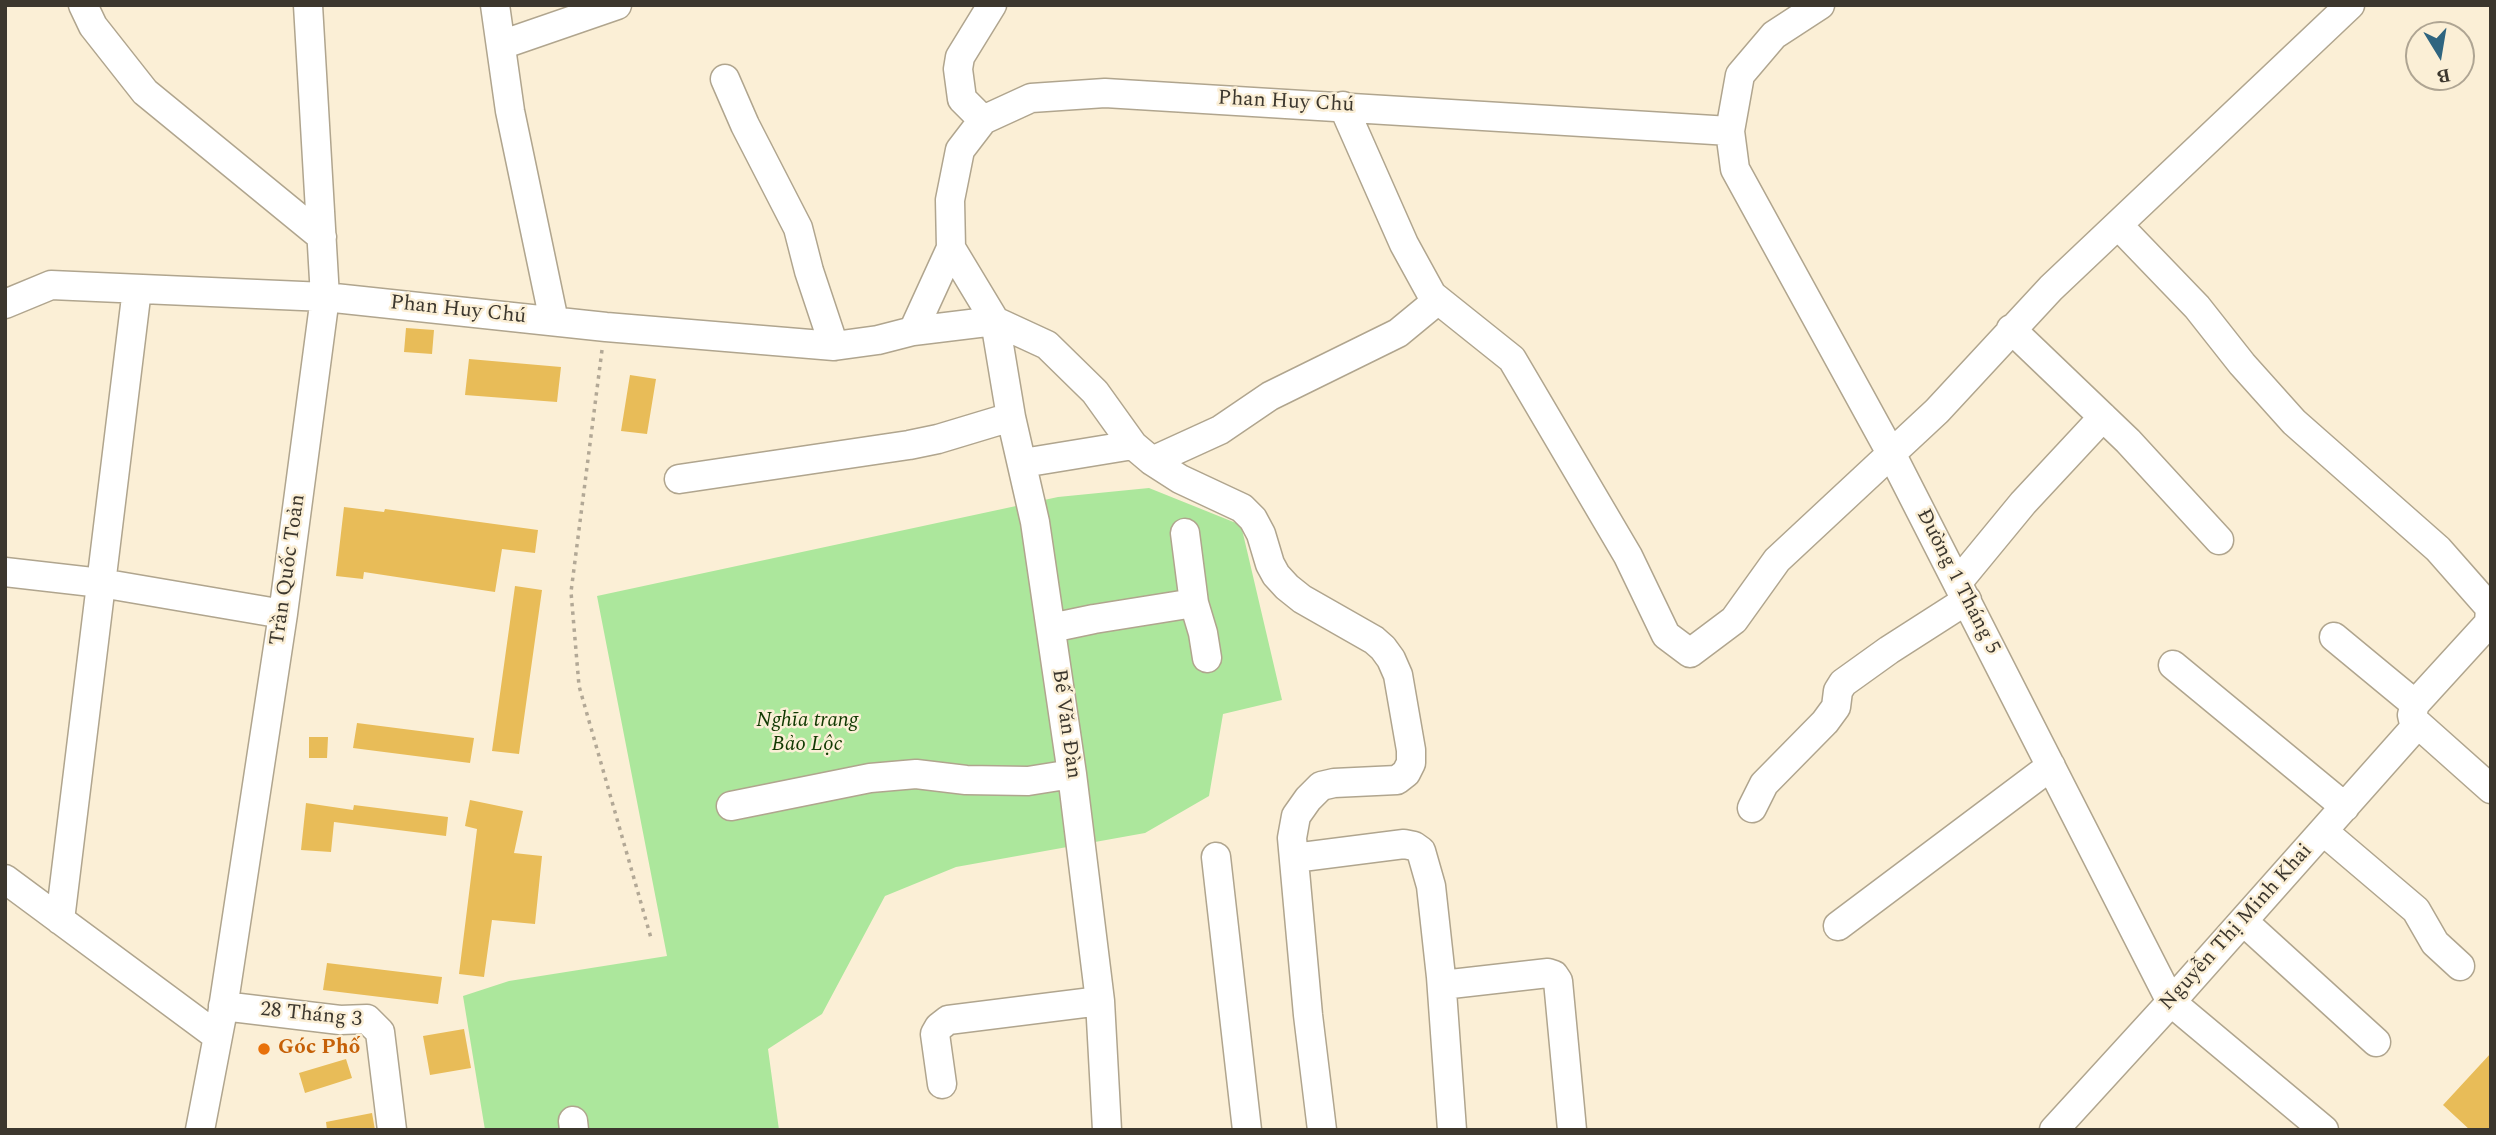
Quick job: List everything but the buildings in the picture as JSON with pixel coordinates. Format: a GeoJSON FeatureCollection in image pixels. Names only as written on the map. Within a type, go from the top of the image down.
{"type":"FeatureCollection","features":[{"type":"Feature","properties":{"kind":"street"},"geometry":{"type":"LineString","coordinates":[[83,5],[93,26],[145,92],[323,237]]}},
{"type":"Feature","properties":{"kind":"street","name":"Trần Quốc Toản"},"geometry":{"type":"LineString","coordinates":[[200,1130],[223,1006],[283,614],[325,297],[308,5]]}},
{"type":"Feature","properties":{"kind":"street"},"geometry":{"type":"LineString","coordinates":[[495,5],[510,111],[554,321]]}},
{"type":"Feature","properties":{"kind":"street"},"geometry":{"type":"LineString","coordinates":[[501,45],[617,5]]}},
{"type":"Feature","properties":{"kind":"street"},"geometry":{"type":"LineString","coordinates":[[983,120],[961,99],[958,69],[960,57],[992,5]]}},
{"type":"Feature","properties":{"kind":"street","name":"Đường 1 Tháng 5"},"geometry":{"type":"LineString","coordinates":[[1820,5],[1774,35],[1740,75],[1730,131],[1735,169],[1892,455],[2171,1002],[2324,1130]]}},
{"type":"Feature","properties":{"kind":"street"},"geometry":{"type":"LineString","coordinates":[[1343,106],[1404,244],[1432,295],[1512,359],[1628,556],[1666,635],[1690,653],[1734,620],[1777,560],[1892,455],[1937,411],[2011,329],[2350,5]]}},
{"type":"Feature","properties":{"kind":"street"},"geometry":{"type":"LineString","coordinates":[[725,79],[798,229],[834,346]]}},
{"type":"Feature","properties":{"kind":"street","name":"Phan Huy Chú"},"geometry":{"type":"LineString","coordinates":[[951,248],[950,200],[960,150],[983,120],[1031,97],[1105,93],[1730,131]]}},
{"type":"Feature","properties":{"kind":"street","name":"Nguyễn Thị Minh Khai"},"geometry":{"type":"LineString","coordinates":[[2054,1130],[2345,807],[2489,622],[2490,608],[2438,549],[2294,422],[2242,364],[2197,307],[2118,225]]}},
{"type":"Feature","properties":{"kind":"street"},"geometry":{"type":"LineString","coordinates":[[951,248],[995,321],[1047,345],[1095,392],[1143,453],[1180,479],[1242,508],[1253,519],[1261,534],[1270,565],[1276,575],[1302,600],[1374,640],[1383,648],[1398,675],[1411,750],[1411,764],[1406,774],[1397,780],[1321,786],[1296,816],[1292,838],[1308,1016],[1322,1130]]}},
{"type":"Feature","properties":{"kind":"street"},"geometry":{"type":"LineString","coordinates":[[913,331],[951,248]]}},
{"type":"Feature","properties":{"kind":"street","name":"Phan Huy Chú"},"geometry":{"type":"LineString","coordinates":[[5,304],[51,285],[325,297],[606,327],[834,346],[878,341],[913,331],[995,321]]}},
{"type":"Feature","properties":{"kind":"street"},"geometry":{"type":"LineString","coordinates":[[60,920],[137,289]]}},
{"type":"Feature","properties":{"kind":"street"},"geometry":{"type":"LineString","coordinates":[[1023,463],[1143,453],[1220,430],[1270,396],[1398,333],[1438,300]]}},
{"type":"Feature","properties":{"kind":"street","name":"Bế Văn Đàn"},"geometry":{"type":"LineString","coordinates":[[995,321],[1011,416],[1035,522],[1072,774],[1100,1001],[1108,1130]]}},
{"type":"Feature","properties":{"kind":"street"},"geometry":{"type":"LineString","coordinates":[[2011,329],[2103,416],[2219,540]]}},
{"type":"Feature","properties":{"kind":"street"},"geometry":{"type":"LineString","coordinates":[[679,479],[919,443],[1011,416]]}},
{"type":"Feature","properties":{"kind":"street"},"geometry":{"type":"LineString","coordinates":[[1752,808],[1764,784],[1825,722],[1836,707],[1838,691],[1843,683],[1962,591],[2023,503],[2103,416]]}},
{"type":"Feature","properties":{"kind":"street"},"geometry":{"type":"LineString","coordinates":[[1185,533],[1194,603],[1207,658]]}},
{"type":"Feature","properties":{"kind":"street"},"geometry":{"type":"LineString","coordinates":[[5,572],[101,583],[283,614]]}},
{"type":"Feature","properties":{"kind":"street"},"geometry":{"type":"LineString","coordinates":[[1051,628],[1194,603]]}},
{"type":"Feature","properties":{"kind":"street"},"geometry":{"type":"LineString","coordinates":[[2334,637],[2491,789]]}},
{"type":"Feature","properties":{"kind":"street"},"geometry":{"type":"LineString","coordinates":[[2173,665],[2345,807]]}},
{"type":"Feature","properties":{"kind":"street"},"geometry":{"type":"LineString","coordinates":[[1838,926],[2051,766]]}},
{"type":"Feature","properties":{"kind":"street"},"geometry":{"type":"LineString","coordinates":[[731,806],[870,778],[916,774],[965,780],[1028,781],[1072,774]]}},
{"type":"Feature","properties":{"kind":"street"},"geometry":{"type":"LineString","coordinates":[[2323,831],[2416,911],[2435,943],[2460,966]]}},
{"type":"Feature","properties":{"kind":"street"},"geometry":{"type":"LineString","coordinates":[[1294,858],[1404,844],[1421,851],[1431,886],[1442,985],[1452,1130]]}},
{"type":"Feature","properties":{"kind":"street"},"geometry":{"type":"LineString","coordinates":[[1216,857],[1247,1130]]}},
{"type":"Feature","properties":{"kind":"street"},"geometry":{"type":"LineString","coordinates":[[5,879],[217,1037]]}},
{"type":"Feature","properties":{"kind":"street"},"geometry":{"type":"LineString","coordinates":[[2243,921],[2376,1042]]}},
{"type":"Feature","properties":{"kind":"street"},"geometry":{"type":"LineString","coordinates":[[1442,985],[1548,973],[1554,975],[1558,981],[1572,1130]]}},
{"type":"Feature","properties":{"kind":"street"},"geometry":{"type":"LineString","coordinates":[[942,1084],[935,1034],[948,1020],[1100,1001]]}},
{"type":"Feature","properties":{"kind":"street","name":"28 Tháng 3"},"geometry":{"type":"LineString","coordinates":[[223,1006],[340,1020],[367,1019],[380,1032],[392,1130]]}},
{"type":"Feature","properties":{"kind":"path"},"geometry":{"type":"LineString","coordinates":[[606,327],[570,592],[579,686],[651,938]]}},
{"type":"Feature","properties":{"kind":"green space","name":"Nghĩa trang Bảo Lộc"},"geometry":{"type":"Polygon","coordinates":[[[1149,488],[1241,525],[1282,700],[1223,714],[1209,796],[1145,833],[956,867],[885,896],[822,1014],[768,1049],[779,1130],[485,1130],[463,996],[509,981],[667,956],[597,596],[1058,497],[1149,488]]]}},
{"type":"Feature","properties":{"kind":"place","name":"Góc Phố"},"geometry":{"type":"Point","coordinates":[264,1049]}}]}
